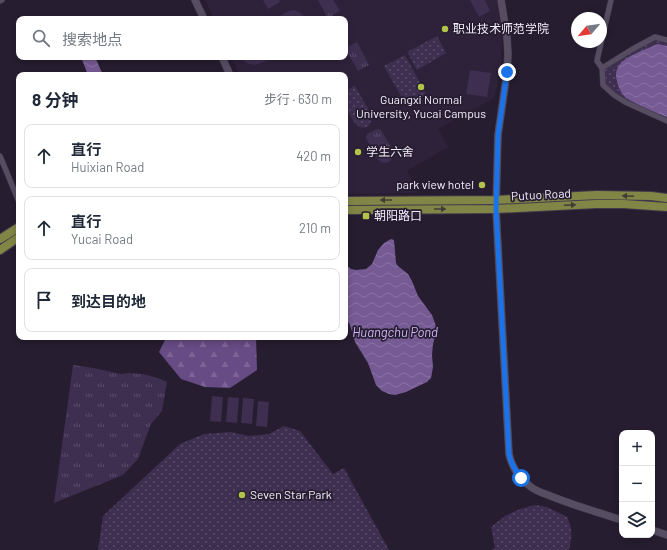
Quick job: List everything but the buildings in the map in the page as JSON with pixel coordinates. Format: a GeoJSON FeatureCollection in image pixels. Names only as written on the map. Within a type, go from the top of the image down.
{"type":"FeatureCollection","features":[{"type":"Feature","properties":{"kind":"main road","name":"Putuo Road"},"geometry":{"type":"LineString","coordinates":[[348,201],[496,200],[597,195],[650,196],[667,198]]}},
{"type":"Feature","properties":{"kind":"main road","name":"Putuo Road"},"geometry":{"type":"LineString","coordinates":[[348,210],[496,209],[596,204],[667,207]]}},
{"type":"Feature","properties":{"kind":"main road"},"geometry":{"type":"LineString","coordinates":[[0,239],[16,229]]}},
{"type":"Feature","properties":{"kind":"main road"},"geometry":{"type":"LineString","coordinates":[[0,250],[16,239]]}},
{"type":"Feature","properties":{"kind":"street"},"geometry":{"type":"LineString","coordinates":[[195,0],[203,16]]}},
{"type":"Feature","properties":{"kind":"street"},"geometry":{"type":"LineString","coordinates":[[501,0],[508,54],[507,72],[498,135],[496,209],[510,461],[521,478],[532,488],[558,499],[619,519]]}},
{"type":"Feature","properties":{"kind":"street"},"geometry":{"type":"LineString","coordinates":[[611,0],[597,61],[602,68],[603,85],[625,102],[667,121]]}},
{"type":"Feature","properties":{"kind":"street"},"geometry":{"type":"LineString","coordinates":[[602,68],[630,50],[655,37],[667,40]]}},
{"type":"Feature","properties":{"kind":"street"},"geometry":{"type":"LineString","coordinates":[[223,60],[229,72]]}},
{"type":"Feature","properties":{"kind":"street"},"geometry":{"type":"LineString","coordinates":[[0,156],[16,195]]}},
{"type":"Feature","properties":{"kind":"street"},"geometry":{"type":"LineString","coordinates":[[655,531],[667,535]]}},
{"type":"Feature","properties":{"kind":"shaded area","name":"Guangxi Normal University, Yucai Campus"},"geometry":{"type":"Polygon","coordinates":[[[205,0],[497,0],[502,34],[501,70],[494,98],[438,129],[448,147],[407,171],[418,193],[348,194],[348,72],[238,72],[232,60],[348,60],[348,16],[213,16],[205,0]]]}},
{"type":"Feature","properties":{"kind":"green space"},"geometry":{"type":"Polygon","coordinates":[[[263,0],[279,0],[280,2],[268,9],[263,0]]]}},
{"type":"Feature","properties":{"kind":"green space"},"geometry":{"type":"Polygon","coordinates":[[[318,0],[333,0],[340,11],[331,16],[327,16],[318,0]]]}},
{"type":"Feature","properties":{"kind":"green space"},"geometry":{"type":"Polygon","coordinates":[[[470,0],[485,0],[490,11],[479,17],[470,0]]]}},
{"type":"Feature","properties":{"kind":"green space"},"geometry":{"type":"Polygon","coordinates":[[[294,10],[304,16],[280,16],[294,10]]]}},
{"type":"Feature","properties":{"kind":"green space"},"geometry":{"type":"Polygon","coordinates":[[[437,36],[446,53],[417,70],[407,52],[437,36]]]}},
{"type":"Feature","properties":{"kind":"green space"},"geometry":{"type":"Polygon","coordinates":[[[655,37],[667,40],[667,121],[625,102],[603,85],[602,68],[655,37]]]}},
{"type":"Feature","properties":{"kind":"green space"},"geometry":{"type":"Polygon","coordinates":[[[357,42],[369,65],[358,71],[348,53],[348,46],[357,42]]]}},
{"type":"Feature","properties":{"kind":"green space"},"geometry":{"type":"Polygon","coordinates":[[[405,55],[426,94],[406,105],[384,66],[405,55]]]}},
{"type":"Feature","properties":{"kind":"green space"},"geometry":{"type":"Polygon","coordinates":[[[243,60],[267,60],[260,64],[252,65],[243,60]]]}},
{"type":"Feature","properties":{"kind":"green space"},"geometry":{"type":"Polygon","coordinates":[[[470,70],[491,73],[487,97],[466,94],[470,70]]]}},
{"type":"Feature","properties":{"kind":"green space"},"geometry":{"type":"Polygon","coordinates":[[[355,86],[371,114],[371,121],[368,126],[363,128],[360,127],[355,123],[350,115],[348,111],[348,89],[355,86]]]}},
{"type":"Feature","properties":{"kind":"green space"},"geometry":{"type":"Polygon","coordinates":[[[377,129],[381,130],[393,151],[392,159],[387,163],[381,162],[378,159],[366,138],[367,134],[377,129]]]}},
{"type":"Feature","properties":{"kind":"green space"},"geometry":{"type":"Polygon","coordinates":[[[165,340],[256,340],[257,370],[230,388],[205,387],[181,379],[159,352],[165,340]]]}},
{"type":"Feature","properties":{"kind":"green space"},"geometry":{"type":"Polygon","coordinates":[[[73,365],[121,374],[143,374],[167,382],[162,411],[151,424],[138,459],[123,475],[54,503],[73,365]]]}},
{"type":"Feature","properties":{"kind":"green space"},"geometry":{"type":"Polygon","coordinates":[[[212,396],[223,397],[221,422],[210,421],[212,396]]]}},
{"type":"Feature","properties":{"kind":"green space"},"geometry":{"type":"Polygon","coordinates":[[[228,397],[239,398],[237,423],[226,422],[228,397]]]}},
{"type":"Feature","properties":{"kind":"green space"},"geometry":{"type":"Polygon","coordinates":[[[243,398],[254,399],[252,424],[241,423],[243,398]]]}},
{"type":"Feature","properties":{"kind":"green space"},"geometry":{"type":"Polygon","coordinates":[[[258,401],[269,402],[267,427],[256,426],[258,401]]]}},
{"type":"Feature","properties":{"kind":"green space","name":"Seven Star Park"},"geometry":{"type":"Polygon","coordinates":[[[284,426],[300,431],[333,474],[344,468],[389,550],[98,550],[103,516],[180,444],[204,434],[231,432],[248,436],[269,434],[284,426]]]}},
{"type":"Feature","properties":{"kind":"green space"},"geometry":{"type":"Polygon","coordinates":[[[535,505],[547,507],[567,517],[571,533],[569,550],[492,550],[495,548],[491,527],[505,516],[520,509],[535,505]]]}},
{"type":"Feature","properties":{"kind":"water"},"geometry":{"type":"Polygon","coordinates":[[[658,44],[667,46],[667,117],[651,111],[625,97],[619,88],[616,77],[616,72],[623,61],[638,52],[658,44]]]}},
{"type":"Feature","properties":{"kind":"water"},"geometry":{"type":"Polygon","coordinates":[[[82,60],[96,60],[102,72],[87,72],[82,60]]]}},
{"type":"Feature","properties":{"kind":"water","name":"Huangchu Pond"},"geometry":{"type":"Polygon","coordinates":[[[391,239],[394,240],[396,263],[408,274],[418,296],[432,315],[437,329],[433,344],[433,367],[431,378],[427,382],[406,392],[395,395],[382,391],[376,385],[368,363],[355,342],[348,322],[348,267],[356,270],[366,269],[372,264],[378,250],[384,243],[391,239]]]}},
{"type":"Feature","properties":{"kind":"place","name":"职业技术师范学院"},"geometry":{"type":"Point","coordinates":[445,29]}},
{"type":"Feature","properties":{"kind":"place","name":"Guangxi Normal University, Yucai Campus"},"geometry":{"type":"Point","coordinates":[421,87]}},
{"type":"Feature","properties":{"kind":"place","name":"学生六舍"},"geometry":{"type":"Point","coordinates":[358,152]}},
{"type":"Feature","properties":{"kind":"place","name":"park view hotel"},"geometry":{"type":"Point","coordinates":[482,185]}},
{"type":"Feature","properties":{"kind":"place","name":"朝阳路口"},"geometry":{"type":"Point","coordinates":[366,216]}},
{"type":"Feature","properties":{"kind":"place","name":"Seven Star Park"},"geometry":{"type":"Point","coordinates":[242,495]}},
{"type":"Feature","properties":{"kind":"route"},"geometry":{"type":"LineString","coordinates":[[507,72],[498,135],[496,209],[509,454],[510,461],[521,478]]}}]}
